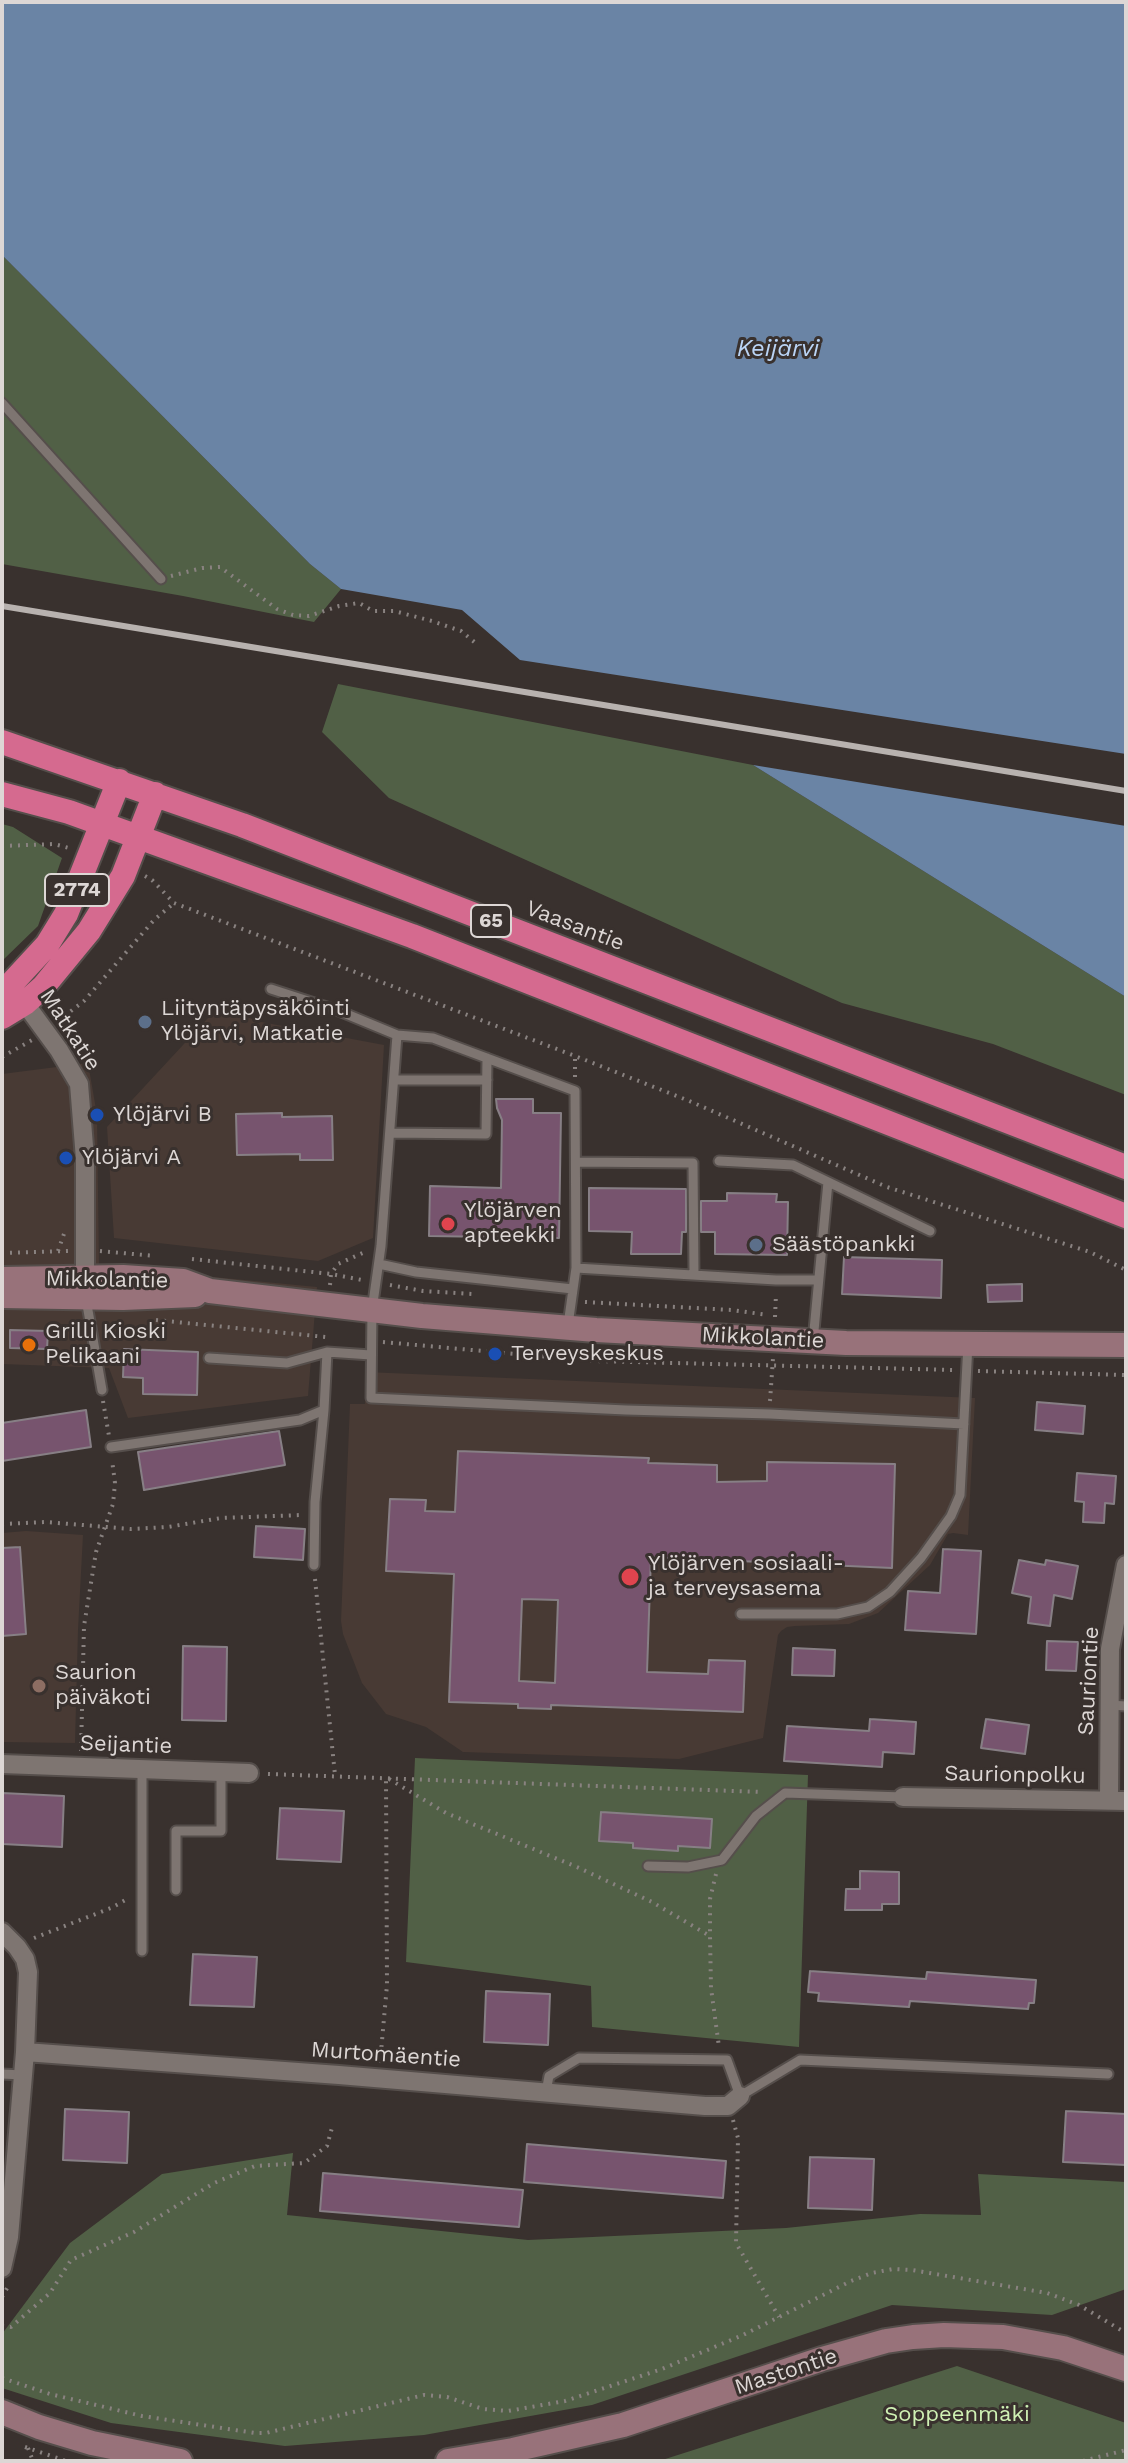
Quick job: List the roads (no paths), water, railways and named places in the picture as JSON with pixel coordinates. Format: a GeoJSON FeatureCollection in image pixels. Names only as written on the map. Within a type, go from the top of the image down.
{"type":"FeatureCollection","features":[{"type":"Feature","properties":{"kind":"highway","name":"Vaasantie"},"geometry":{"type":"LineString","coordinates":[[2,742],[155,794],[425,896],[1126,1167]]}},
{"type":"Feature","properties":{"kind":"highway","name":"2774"},"geometry":{"type":"LineString","coordinates":[[2,1017],[13,993],[66,914],[119,781]]}},
{"type":"Feature","properties":{"kind":"highway","name":"65"},"geometry":{"type":"LineString","coordinates":[[2,794],[69,812],[412,936],[1126,1216]]}},
{"type":"Feature","properties":{"kind":"highway","name":"2774"},"geometry":{"type":"LineString","coordinates":[[13,993],[43,987],[89,931],[126,868],[155,794]]}},
{"type":"Feature","properties":{"kind":"main road","name":"Mikkolantie"},"geometry":{"type":"LineString","coordinates":[[2,1279],[85,1287],[123,1298],[188,1296],[210,1291],[568,1328],[814,1330],[968,1344],[1126,1345]]}},
{"type":"Feature","properties":{"kind":"main road","name":"Mikkolantie"},"geometry":{"type":"LineString","coordinates":[[2,1296],[85,1287]]}},
{"type":"Feature","properties":{"kind":"main road","name":"Mastontie"},"geometry":{"type":"LineString","coordinates":[[448,2461],[623,2425],[822,2359],[886,2341],[913,2337],[1003,2337],[1063,2348],[1126,2369]]}},
{"type":"Feature","properties":{"kind":"main road"},"geometry":{"type":"LineString","coordinates":[[2,2412],[92,2443],[180,2461]]}},
{"type":"Feature","properties":{"kind":"street","name":"Matkatie"},"geometry":{"type":"LineString","coordinates":[[13,993],[45,1029],[79,1084],[83,1119],[85,1287]]}},
{"type":"Feature","properties":{"kind":"street","name":"Sauriontie"},"geometry":{"type":"LineString","coordinates":[[1117,1800],[1118,1705],[1110,1649],[1126,1565]]}},
{"type":"Feature","properties":{"kind":"street","name":"Seijantie"},"geometry":{"type":"LineString","coordinates":[[2,1764],[249,1773]]}},
{"type":"Feature","properties":{"kind":"street","name":"Saurionpolku"},"geometry":{"type":"LineString","coordinates":[[903,1797],[1117,1800]]}},
{"type":"Feature","properties":{"kind":"street"},"geometry":{"type":"LineString","coordinates":[[2,1932],[25,1959],[28,1972],[25,2052],[9,2237],[2,2268]]}},
{"type":"Feature","properties":{"kind":"street","name":"Murtomäentie"},"geometry":{"type":"LineString","coordinates":[[25,2052],[546,2092],[734,2101]]}},
{"type":"Feature","properties":{"kind":"lane"},"geometry":{"type":"LineString","coordinates":[[2,403],[161,579]]}},
{"type":"Feature","properties":{"kind":"lane"},"geometry":{"type":"LineString","coordinates":[[271,989],[339,1011],[397,1035],[433,1038],[575,1091],[576,1268],[568,1328]]}},
{"type":"Feature","properties":{"kind":"lane"},"geometry":{"type":"LineString","coordinates":[[397,1035],[381,1246],[372,1310],[371,1398],[964,1424]]}},
{"type":"Feature","properties":{"kind":"lane"},"geometry":{"type":"LineString","coordinates":[[391,1133],[486,1134],[487,1058]]}},
{"type":"Feature","properties":{"kind":"lane"},"geometry":{"type":"LineString","coordinates":[[394,1080],[487,1080]]}},
{"type":"Feature","properties":{"kind":"lane"},"geometry":{"type":"LineString","coordinates":[[719,1161],[793,1165],[930,1231]]}},
{"type":"Feature","properties":{"kind":"lane"},"geometry":{"type":"LineString","coordinates":[[576,1162],[693,1163],[694,1274]]}},
{"type":"Feature","properties":{"kind":"lane"},"geometry":{"type":"LineString","coordinates":[[814,1330],[828,1182]]}},
{"type":"Feature","properties":{"kind":"lane"},"geometry":{"type":"LineString","coordinates":[[379,1264],[416,1272],[573,1289]]}},
{"type":"Feature","properties":{"kind":"lane"},"geometry":{"type":"LineString","coordinates":[[576,1268],[818,1280]]}},
{"type":"Feature","properties":{"kind":"lane"},"geometry":{"type":"LineString","coordinates":[[85,1287],[102,1390]]}},
{"type":"Feature","properties":{"kind":"lane"},"geometry":{"type":"LineString","coordinates":[[741,1614],[837,1614],[868,1607],[890,1592],[921,1558],[960,1495],[968,1344]]}},
{"type":"Feature","properties":{"kind":"lane"},"geometry":{"type":"LineString","coordinates":[[209,1358],[287,1363],[327,1352],[371,1355]]}},
{"type":"Feature","properties":{"kind":"lane"},"geometry":{"type":"LineString","coordinates":[[314,1565],[327,1352]]}},
{"type":"Feature","properties":{"kind":"lane"},"geometry":{"type":"LineString","coordinates":[[111,1447],[300,1420],[324,1410]]}},
{"type":"Feature","properties":{"kind":"lane"},"geometry":{"type":"LineString","coordinates":[[142,1769],[142,1951]]}},
{"type":"Feature","properties":{"kind":"lane"},"geometry":{"type":"LineString","coordinates":[[176,1890],[176,1831],[221,1831],[221,1772]]}},
{"type":"Feature","properties":{"kind":"lane"},"geometry":{"type":"LineString","coordinates":[[648,1866],[688,1867],[722,1860],[756,1816],[785,1793],[903,1797]]}},
{"type":"Feature","properties":{"kind":"lane"},"geometry":{"type":"LineString","coordinates":[[546,2092],[549,2076],[579,2058],[727,2060],[734,2101],[800,2060],[1108,2074]]}},
{"type":"Feature","properties":{"kind":"lane"},"geometry":{"type":"LineString","coordinates":[[2,2074],[23,2075]]}},
{"type":"Feature","properties":{"kind":"water","name":"Keijärvi"},"geometry":{"type":"Polygon","coordinates":[[[2,2],[1126,2],[1126,754],[520,660],[462,610],[341,589],[310,564],[2,255],[2,2]]]}},
{"type":"Feature","properties":{"kind":"water"},"geometry":{"type":"Polygon","coordinates":[[[753,765],[1126,826],[1126,997],[753,765]]]}},
{"type":"Feature","properties":{"kind":"railway"},"geometry":{"type":"LineString","coordinates":[[2,606],[1126,791]]}},
{"type":"Feature","properties":{"kind":"place","name":"Liityntäpysäköinti Ylöjärvi, Matkatie"},"geometry":{"type":"Point","coordinates":[145,1022]}},
{"type":"Feature","properties":{"kind":"place","name":"Ylöjärvi B"},"geometry":{"type":"Point","coordinates":[97,1115]}},
{"type":"Feature","properties":{"kind":"place","name":"Ylöjärvi A"},"geometry":{"type":"Point","coordinates":[66,1158]}},
{"type":"Feature","properties":{"kind":"place","name":"Ylöjärven apteekki"},"geometry":{"type":"Point","coordinates":[448,1224]}},
{"type":"Feature","properties":{"kind":"place","name":"Säästöpankki"},"geometry":{"type":"Point","coordinates":[756,1245]}},
{"type":"Feature","properties":{"kind":"place","name":"Grilli Kioski Pelikaani"},"geometry":{"type":"Point","coordinates":[29,1345]}},
{"type":"Feature","properties":{"kind":"place","name":"Terveyskeskus"},"geometry":{"type":"Point","coordinates":[495,1354]}},
{"type":"Feature","properties":{"kind":"place","name":"Ylöjärven sosiaali- ja terveysasema"},"geometry":{"type":"Point","coordinates":[630,1577]}},
{"type":"Feature","properties":{"kind":"place","name":"Saurion päiväkoti"},"geometry":{"type":"Point","coordinates":[39,1686]}},
{"type":"Feature","properties":{"kind":"park label","name":"Soppeenmäki"},"geometry":{"type":"Point","coordinates":[957,2415]}}]}
